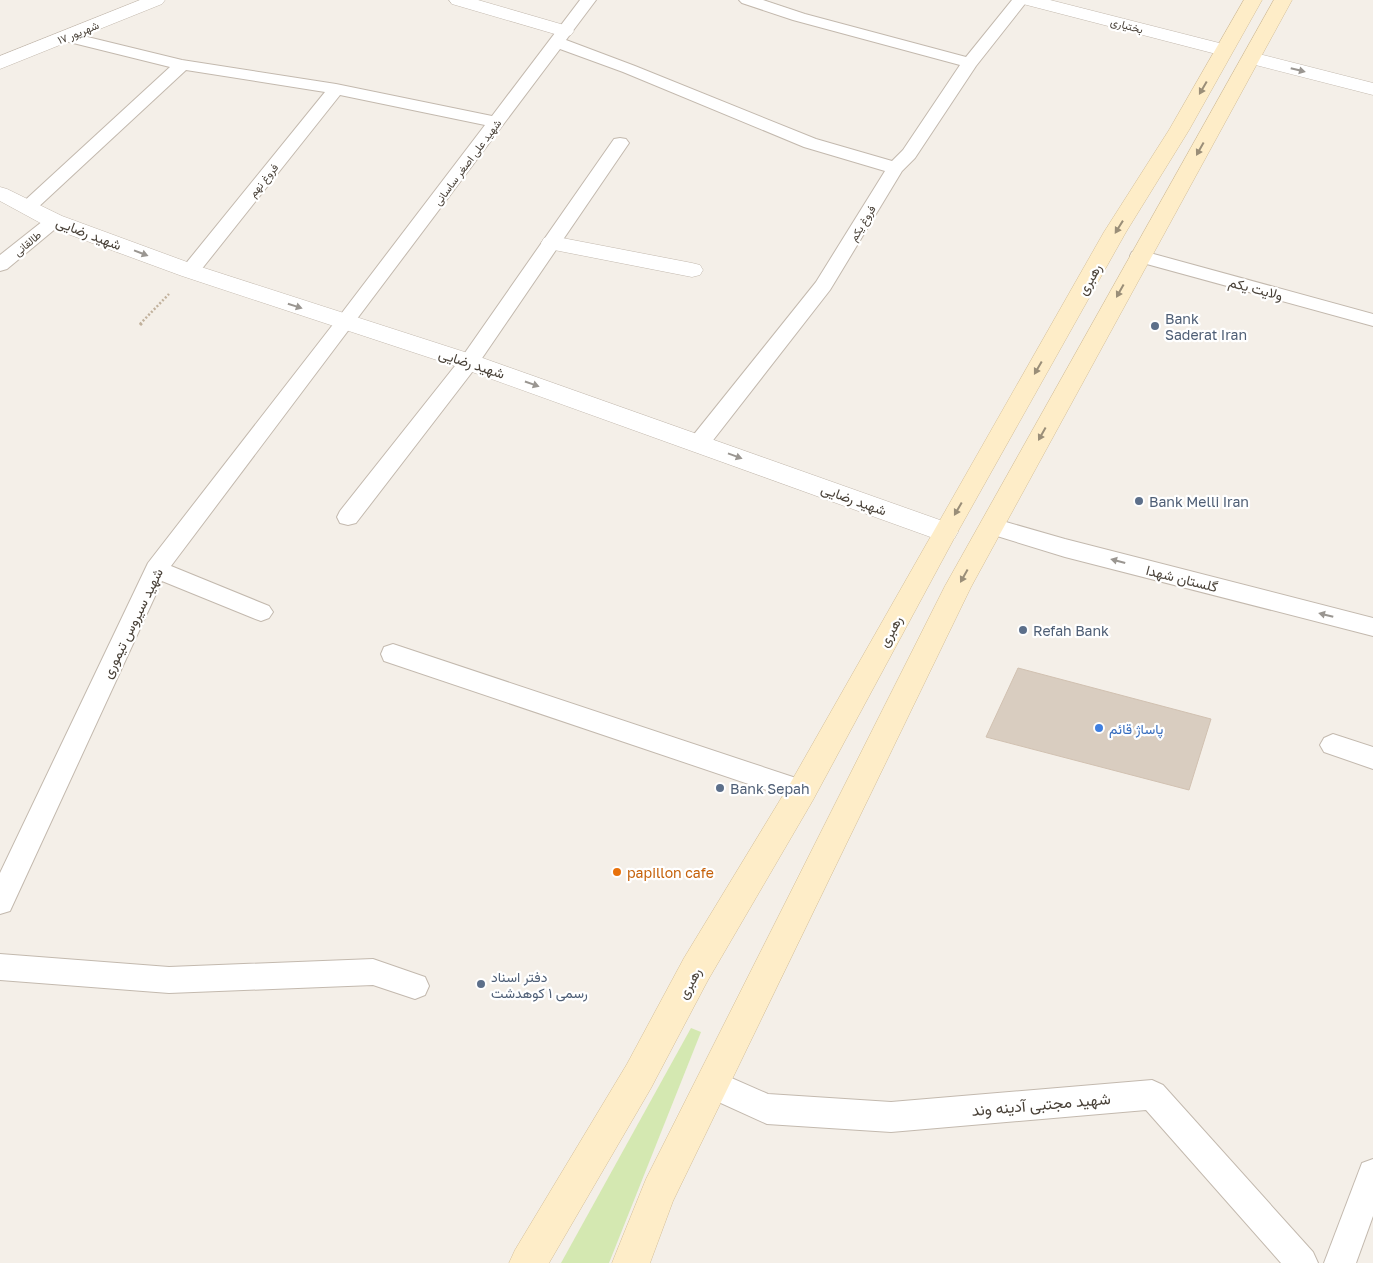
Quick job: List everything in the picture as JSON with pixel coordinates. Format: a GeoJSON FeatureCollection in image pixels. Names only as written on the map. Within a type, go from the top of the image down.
{"type":"FeatureCollection","features":[{"type":"Feature","properties":{"kind":"main road","name":"رهبری"},"geometry":{"type":"LineString","coordinates":[[528,1263],[638,1076],[696,969],[802,790],[945,532],[1116,232],[1179,130],[1254,0]]}},
{"type":"Feature","properties":{"kind":"main road"},"geometry":{"type":"LineString","coordinates":[[630,1263],[659,1192],[711,1084],[954,595],[1139,256],[1283,0]]}},
{"type":"Feature","properties":{"kind":"street","name":"۱۷ شهریور"},"geometry":{"type":"LineString","coordinates":[[0,63],[156,0]]}},
{"type":"Feature","properties":{"kind":"street"},"geometry":{"type":"LineString","coordinates":[[458,0],[560,37]]}},
{"type":"Feature","properties":{"kind":"street","name":"بختیاری"},"geometry":{"type":"LineString","coordinates":[[1029,0],[1224,50]]}},
{"type":"Feature","properties":{"kind":"street"},"geometry":{"type":"LineString","coordinates":[[1251,58],[1373,89]]}},
{"type":"Feature","properties":{"kind":"street","name":"شهید رضایی"},"geometry":{"type":"LineString","coordinates":[[0,193],[54,221],[190,271],[469,362],[945,532]]}},
{"type":"Feature","properties":{"kind":"street"},"geometry":{"type":"LineString","coordinates":[[552,243],[692,270]]}},
{"type":"Feature","properties":{"kind":"lane","name":"شهید علی اصغر ساسانی"},"geometry":{"type":"LineString","coordinates":[[346,323],[588,0]]}},
{"type":"Feature","properties":{"kind":"lane"},"geometry":{"type":"LineString","coordinates":[[747,0],[799,17],[970,63]]}},
{"type":"Feature","properties":{"kind":"lane","name":"فروغ یکم"},"geometry":{"type":"LineString","coordinates":[[699,443],[823,286],[895,168],[909,154],[970,63],[1020,0]]}},
{"type":"Feature","properties":{"kind":"lane"},"geometry":{"type":"LineString","coordinates":[[67,37],[182,65],[336,89],[496,122]]}},
{"type":"Feature","properties":{"kind":"lane"},"geometry":{"type":"LineString","coordinates":[[560,37],[629,69],[810,143],[895,168]]}},
{"type":"Feature","properties":{"kind":"lane"},"geometry":{"type":"LineString","coordinates":[[28,207],[182,65]]}},
{"type":"Feature","properties":{"kind":"lane","name":"فروغ نهم"},"geometry":{"type":"LineString","coordinates":[[190,271],[336,89]]}},
{"type":"Feature","properties":{"kind":"lane"},"geometry":{"type":"LineString","coordinates":[[348,517],[469,362],[620,143]]}},
{"type":"Feature","properties":{"kind":"lane","name":"طالقانی"},"geometry":{"type":"LineString","coordinates":[[0,265],[54,221]]}},
{"type":"Feature","properties":{"kind":"lane","name":"ولایت یکم"},"geometry":{"type":"LineString","coordinates":[[1139,256],[1373,320]]}},
{"type":"Feature","properties":{"kind":"lane","name":"شهید سیروس تیموری"},"geometry":{"type":"LineString","coordinates":[[0,902],[156,570],[346,323]]}},
{"type":"Feature","properties":{"kind":"lane","name":"گلستان شهدا"},"geometry":{"type":"LineString","coordinates":[[992,526],[1065,548],[1373,627]]}},
{"type":"Feature","properties":{"kind":"lane"},"geometry":{"type":"LineString","coordinates":[[156,570],[260,612]]}},
{"type":"Feature","properties":{"kind":"lane"},"geometry":{"type":"LineString","coordinates":[[393,654],[802,790]]}},
{"type":"Feature","properties":{"kind":"lane"},"geometry":{"type":"LineString","coordinates":[[1333,744],[1373,758]]}},
{"type":"Feature","properties":{"kind":"lane"},"geometry":{"type":"LineString","coordinates":[[0,968],[169,980],[373,972],[415,986]]}},
{"type":"Feature","properties":{"kind":"lane","name":"شهید مجتبی آدینه وند"},"geometry":{"type":"LineString","coordinates":[[711,1084],[767,1109],[891,1117],[1152,1095],[1302,1263]]}},
{"type":"Feature","properties":{"kind":"lane"},"geometry":{"type":"LineString","coordinates":[[1340,1263],[1373,1174]]}},
{"type":"Feature","properties":{"kind":"path"},"geometry":{"type":"LineString","coordinates":[[140,325],[190,271]]}},
{"type":"Feature","properties":{"kind":"green space"},"geometry":{"type":"Polygon","coordinates":[[[691,1028],[701,1032],[609,1263],[561,1263],[691,1028]]]}},
{"type":"Feature","properties":{"kind":"building","name":"پاساژ قائم"},"geometry":{"type":"Polygon","coordinates":[[[1018,668],[1211,719],[1189,790],[986,737],[1018,668]]]}},
{"type":"Feature","properties":{"kind":"place","name":"Bank Saderat Iran"},"geometry":{"type":"Point","coordinates":[1155,326]}},
{"type":"Feature","properties":{"kind":"place","name":"Bank Melli Iran"},"geometry":{"type":"Point","coordinates":[1139,501]}},
{"type":"Feature","properties":{"kind":"place","name":"Refah Bank"},"geometry":{"type":"Point","coordinates":[1023,630]}},
{"type":"Feature","properties":{"kind":"place","name":"پاساژ قائم"},"geometry":{"type":"Point","coordinates":[1099,728]}},
{"type":"Feature","properties":{"kind":"place","name":"Bank Sepah"},"geometry":{"type":"Point","coordinates":[720,788]}},
{"type":"Feature","properties":{"kind":"place","name":"papillon cafe"},"geometry":{"type":"Point","coordinates":[617,872]}},
{"type":"Feature","properties":{"kind":"place","name":"دفتر اسناد رسمی ۱ کوهدشت"},"geometry":{"type":"Point","coordinates":[481,984]}}]}
